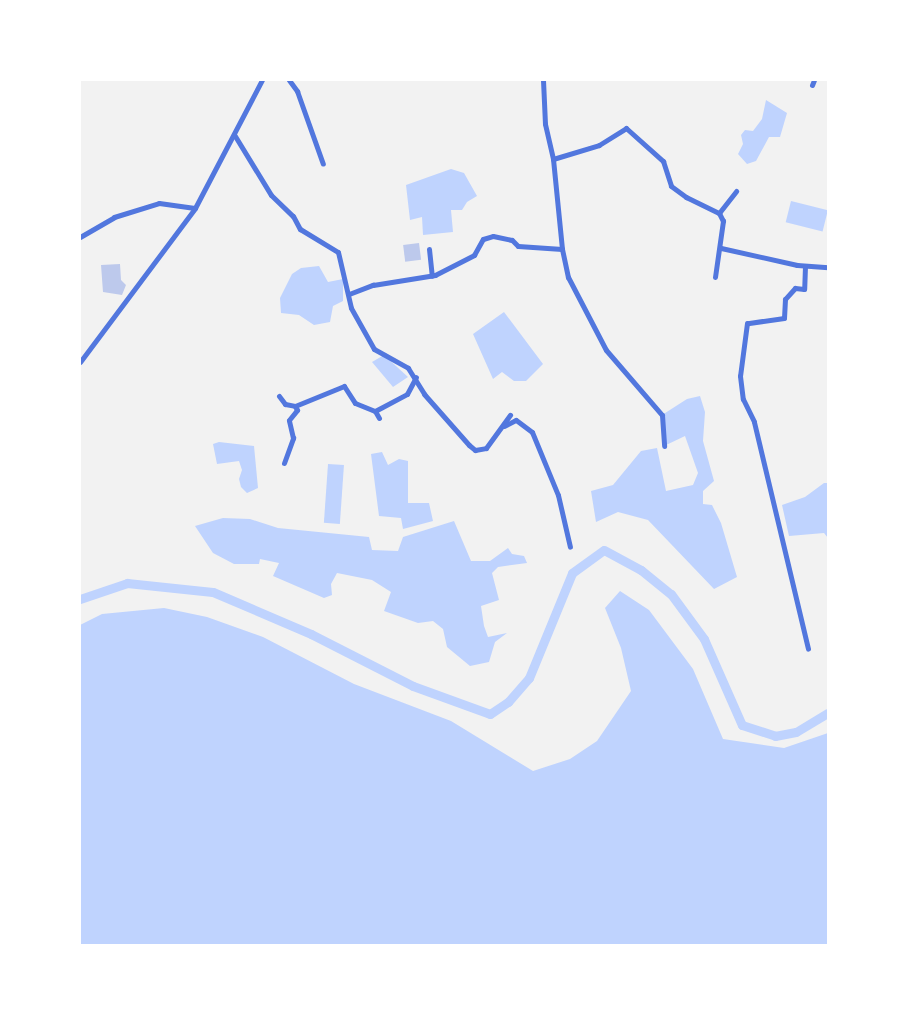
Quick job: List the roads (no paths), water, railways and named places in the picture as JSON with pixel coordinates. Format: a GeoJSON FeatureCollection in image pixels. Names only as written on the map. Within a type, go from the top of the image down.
{"type":"FeatureCollection","features":[{"type":"Feature","properties":{"kind":"street"},"geometry":{"type":"LineString","coordinates":[[80,362],[195,208],[235,136],[262,80]]}},
{"type":"Feature","properties":{"kind":"street"},"geometry":{"type":"LineString","coordinates":[[289,80],[297,91],[323,164]]}},
{"type":"Feature","properties":{"kind":"street"},"geometry":{"type":"LineString","coordinates":[[543,80],[545,124],[553,159],[562,249],[568,277],[606,350],[662,415],[664,446]]}},
{"type":"Feature","properties":{"kind":"street"},"geometry":{"type":"LineString","coordinates":[[553,159],[599,145],[626,128],[663,161],[671,186],[719,213],[723,221],[716,277]]}},
{"type":"Feature","properties":{"kind":"street"},"geometry":{"type":"LineString","coordinates":[[235,136],[270,195],[293,216],[300,229],[338,252],[351,308],[374,349],[385,353],[416,377],[424,394],[475,450],[486,448],[510,415]]}},
{"type":"Feature","properties":{"kind":"street"},"geometry":{"type":"LineString","coordinates":[[719,213],[736,191]]}},
{"type":"Feature","properties":{"kind":"street"},"geometry":{"type":"LineString","coordinates":[[80,237],[114,217],[159,203],[195,208]]}},
{"type":"Feature","properties":{"kind":"street"},"geometry":{"type":"LineString","coordinates":[[349,294],[374,285],[432,276],[474,255],[483,239],[493,236],[512,240],[518,246],[562,249]]}},
{"type":"Feature","properties":{"kind":"street"},"geometry":{"type":"LineString","coordinates":[[721,248],[805,266],[828,267]]}},
{"type":"Feature","properties":{"kind":"street"},"geometry":{"type":"LineString","coordinates":[[429,249],[432,276]]}},
{"type":"Feature","properties":{"kind":"street"},"geometry":{"type":"LineString","coordinates":[[805,266],[804,289],[795,288],[785,299],[784,318],[747,323],[740,376],[742,399],[754,422],[808,649]]}},
{"type":"Feature","properties":{"kind":"street"},"geometry":{"type":"LineString","coordinates":[[375,411],[407,394],[416,377]]}},
{"type":"Feature","properties":{"kind":"street"},"geometry":{"type":"LineString","coordinates":[[279,396],[285,404],[295,406],[344,386],[355,403],[375,411],[379,418]]}},
{"type":"Feature","properties":{"kind":"street"},"geometry":{"type":"LineString","coordinates":[[284,463],[292,438],[289,420],[297,410],[295,406]]}},
{"type":"Feature","properties":{"kind":"street"},"geometry":{"type":"LineString","coordinates":[[502,426],[516,420],[532,432],[558,495],[570,547]]}},
{"type":"Feature","properties":{"kind":"water"},"geometry":{"type":"Polygon","coordinates":[[[766,100],[787,113],[780,137],[769,137],[756,161],[747,164],[738,154],[743,144],[741,135],[745,130],[753,131],[762,119],[766,100]]]}},
{"type":"Feature","properties":{"kind":"water"},"geometry":{"type":"Polygon","coordinates":[[[451,169],[464,173],[477,196],[467,202],[462,210],[451,210],[453,232],[423,235],[422,217],[410,220],[406,185],[451,169]]]}},
{"type":"Feature","properties":{"kind":"water"},"geometry":{"type":"Polygon","coordinates":[[[791,201],[828,210],[823,232],[786,222],[791,201]]]}},
{"type":"Feature","properties":{"kind":"water"},"geometry":{"type":"Polygon","coordinates":[[[319,266],[328,282],[343,279],[343,301],[333,306],[330,322],[314,325],[299,315],[281,313],[280,298],[292,274],[301,268],[319,266]]]}},
{"type":"Feature","properties":{"kind":"water"},"geometry":{"type":"Polygon","coordinates":[[[504,312],[543,364],[526,381],[514,381],[502,372],[493,379],[473,334],[504,312]]]}},
{"type":"Feature","properties":{"kind":"water"},"geometry":{"type":"Polygon","coordinates":[[[384,355],[408,377],[393,387],[372,362],[384,355]]]}},
{"type":"Feature","properties":{"kind":"water"},"geometry":{"type":"Polygon","coordinates":[[[700,396],[705,412],[703,441],[714,481],[703,491],[703,504],[712,505],[721,523],[737,577],[714,589],[648,520],[618,512],[596,522],[591,491],[613,485],[641,451],[657,448],[666,491],[693,485],[698,473],[685,436],[664,446],[662,415],[687,399],[700,396]]]}},
{"type":"Feature","properties":{"kind":"water"},"geometry":{"type":"Polygon","coordinates":[[[219,442],[254,446],[258,488],[247,493],[241,487],[239,479],[242,470],[239,461],[217,464],[213,444],[219,442]]]}},
{"type":"Feature","properties":{"kind":"water"},"geometry":{"type":"Polygon","coordinates":[[[382,452],[388,465],[399,459],[408,461],[408,503],[429,503],[433,521],[403,529],[401,518],[379,516],[371,454],[382,452]]]}},
{"type":"Feature","properties":{"kind":"water"},"geometry":{"type":"Polygon","coordinates":[[[328,464],[344,465],[340,524],[324,523],[328,464]]]}},
{"type":"Feature","properties":{"kind":"water"},"geometry":{"type":"Polygon","coordinates":[[[824,483],[828,483],[828,538],[824,533],[789,536],[782,505],[805,497],[824,483]]]}},
{"type":"Feature","properties":{"kind":"water"},"geometry":{"type":"Polygon","coordinates":[[[223,518],[250,519],[278,528],[369,537],[372,550],[398,551],[403,537],[454,521],[471,561],[490,561],[508,548],[512,554],[524,556],[527,563],[498,567],[492,573],[499,600],[481,606],[484,626],[488,637],[507,633],[495,642],[489,662],[470,666],[447,647],[443,629],[433,621],[418,623],[384,611],[391,592],[372,580],[337,573],[331,584],[332,595],[324,598],[273,576],[279,563],[260,559],[259,564],[234,564],[213,553],[195,526],[223,518]]]}},
{"type":"Feature","properties":{"kind":"water"},"geometry":{"type":"Polygon","coordinates":[[[620,591],[649,610],[693,669],[723,739],[784,748],[828,733],[828,945],[80,945],[80,625],[102,614],[164,608],[207,617],[263,637],[354,684],[451,721],[533,771],[570,759],[597,741],[631,691],[621,648],[605,608],[620,591]]]}},
{"type":"Feature","properties":{"kind":"waterway"},"geometry":{"type":"LineString","coordinates":[[80,599],[127,583],[213,592],[311,634],[413,686],[490,714],[508,702],[529,678],[572,573],[604,550],[641,570],[671,594],[704,639],[742,725],[775,736],[796,732],[828,713]]}}]}
